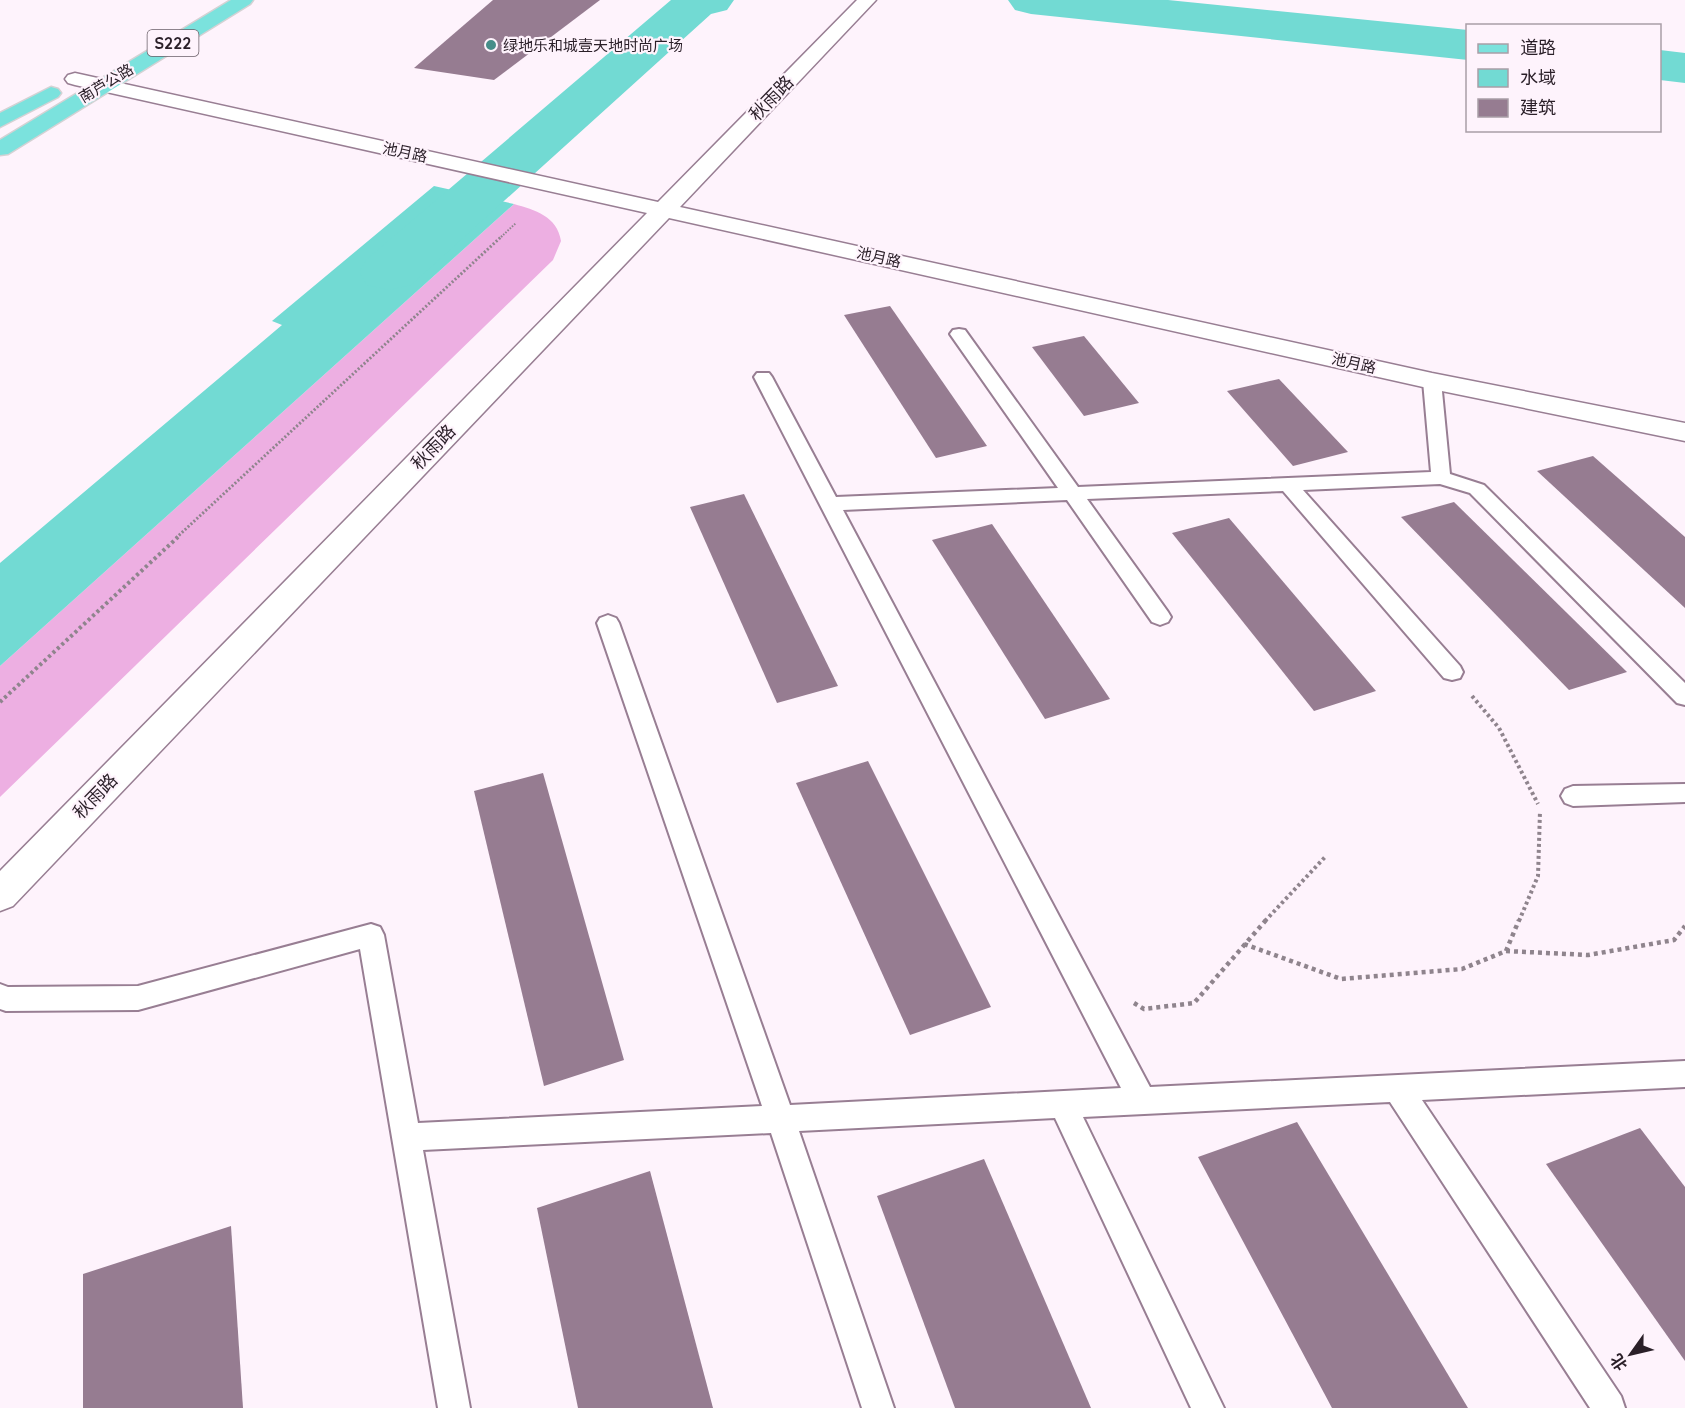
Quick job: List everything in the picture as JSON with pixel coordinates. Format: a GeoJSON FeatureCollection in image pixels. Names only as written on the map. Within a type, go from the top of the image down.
{"type":"FeatureCollection","features":[{"type":"Feature","properties":{"kind":"main road","name":"南芦公路"},"geometry":{"type":"LineString","coordinates":[[125,51],[216,0]]}},
{"type":"Feature","properties":{"kind":"main road","name":"南芦公路"},"geometry":{"type":"LineString","coordinates":[[0,149],[99,76],[244,0]]}},
{"type":"Feature","properties":{"kind":"main road","name":"南芦公路"},"geometry":{"type":"LineString","coordinates":[[0,122],[75,79]]}},
{"type":"Feature","properties":{"kind":"street","name":"秋雨路"},"geometry":{"type":"LineString","coordinates":[[0,895],[864,4]]}},
{"type":"Feature","properties":{"kind":"street","name":"池月路"},"geometry":{"type":"LineString","coordinates":[[75,79],[99,76],[438,159],[1432,381],[1685,432]]}},
{"type":"Feature","properties":{"kind":"lane"},"geometry":{"type":"LineString","coordinates":[[959,334],[1160,617]]}},
{"type":"Feature","properties":{"kind":"lane"},"geometry":{"type":"LineString","coordinates":[[763,376],[1143,1101]]}},
{"type":"Feature","properties":{"kind":"lane"},"geometry":{"type":"LineString","coordinates":[[1432,381],[1441,478]]}},
{"type":"Feature","properties":{"kind":"lane"},"geometry":{"type":"LineString","coordinates":[[830,504],[1441,478],[1477,489],[1685,697]]}},
{"type":"Feature","properties":{"kind":"lane"},"geometry":{"type":"LineString","coordinates":[[1288,485],[1452,672]]}},
{"type":"Feature","properties":{"kind":"lane"},"geometry":{"type":"LineString","coordinates":[[608,623],[781,1119],[878,1408]]}},
{"type":"Feature","properties":{"kind":"lane"},"geometry":{"type":"LineString","coordinates":[[1574,796],[1685,793]]}},
{"type":"Feature","properties":{"kind":"lane"},"geometry":{"type":"LineString","coordinates":[[0,996],[6,999],[138,998],[371,935],[454,1408]]}},
{"type":"Feature","properties":{"kind":"lane"},"geometry":{"type":"LineString","coordinates":[[407,1137],[1685,1074]]}},
{"type":"Feature","properties":{"kind":"lane"},"geometry":{"type":"LineString","coordinates":[[1398,1089],[1609,1408]]}},
{"type":"Feature","properties":{"kind":"lane"},"geometry":{"type":"LineString","coordinates":[[1063,1105],[1209,1408]]}},
{"type":"Feature","properties":{"kind":"path"},"geometry":{"type":"LineString","coordinates":[[0,702],[516,223]]}},
{"type":"Feature","properties":{"kind":"path"},"geometry":{"type":"LineString","coordinates":[[1452,672],[1499,728],[1540,809],[1538,876],[1506,951]]}},
{"type":"Feature","properties":{"kind":"path"},"geometry":{"type":"LineString","coordinates":[[1126,998],[1144,1009],[1194,1003],[1244,944],[1326,856]]}},
{"type":"Feature","properties":{"kind":"path"},"geometry":{"type":"LineString","coordinates":[[1244,944],[1341,979],[1462,969],[1506,951],[1588,955],[1674,940],[1685,926]]}},
{"type":"Feature","properties":{"kind":"shaded area"},"geometry":{"type":"Polygon","coordinates":[[[514,204],[544,215],[555,226],[561,241],[553,260],[0,797],[0,666],[514,204]]]}},
{"type":"Feature","properties":{"kind":"water"},"geometry":{"type":"Polygon","coordinates":[[[434,186],[514,204],[0,666],[0,563],[282,325],[272,321],[434,186]]]}},
{"type":"Feature","properties":{"kind":"building","name":"绿地乐和城壹天地时尚广场"},"geometry":{"type":"Polygon","coordinates":[[[493,0],[600,0],[494,80],[414,68],[493,0]]]}},
{"type":"Feature","properties":{"kind":"building"},"geometry":{"type":"Polygon","coordinates":[[[890,306],[987,446],[936,458],[844,315],[890,306]]]}},
{"type":"Feature","properties":{"kind":"building"},"geometry":{"type":"Polygon","coordinates":[[[1084,336],[1139,403],[1084,416],[1032,347],[1084,336]]]}},
{"type":"Feature","properties":{"kind":"building"},"geometry":{"type":"Polygon","coordinates":[[[1279,379],[1348,452],[1293,466],[1227,391],[1279,379]]]}},
{"type":"Feature","properties":{"kind":"building"},"geometry":{"type":"Polygon","coordinates":[[[1593,456],[1685,537],[1685,608],[1537,471],[1593,456]]]}},
{"type":"Feature","properties":{"kind":"building"},"geometry":{"type":"Polygon","coordinates":[[[744,494],[838,686],[777,703],[690,507],[744,494]]]}},
{"type":"Feature","properties":{"kind":"building"},"geometry":{"type":"Polygon","coordinates":[[[1454,502],[1627,672],[1569,690],[1401,517],[1454,502]]]}},
{"type":"Feature","properties":{"kind":"building"},"geometry":{"type":"Polygon","coordinates":[[[1229,518],[1376,691],[1314,711],[1172,533],[1229,518]]]}},
{"type":"Feature","properties":{"kind":"building"},"geometry":{"type":"Polygon","coordinates":[[[992,524],[1110,699],[1045,719],[932,540],[992,524]]]}},
{"type":"Feature","properties":{"kind":"building"},"geometry":{"type":"Polygon","coordinates":[[[868,761],[991,1007],[910,1035],[796,783],[868,761]]]}},
{"type":"Feature","properties":{"kind":"building"},"geometry":{"type":"Polygon","coordinates":[[[543,773],[624,1060],[544,1086],[474,791],[543,773]]]}},
{"type":"Feature","properties":{"kind":"building"},"geometry":{"type":"Polygon","coordinates":[[[1297,1122],[1468,1408],[1332,1408],[1198,1157],[1297,1122]]]}},
{"type":"Feature","properties":{"kind":"building"},"geometry":{"type":"Polygon","coordinates":[[[1640,1128],[1685,1187],[1685,1361],[1546,1164],[1640,1128]]]}},
{"type":"Feature","properties":{"kind":"building"},"geometry":{"type":"Polygon","coordinates":[[[984,1159],[1091,1408],[955,1408],[877,1196],[984,1159]]]}},
{"type":"Feature","properties":{"kind":"building"},"geometry":{"type":"Polygon","coordinates":[[[650,1171],[713,1408],[578,1408],[537,1208],[650,1171]]]}},
{"type":"Feature","properties":{"kind":"building"},"geometry":{"type":"Polygon","coordinates":[[[231,1226],[243,1408],[83,1408],[83,1274],[231,1226]]]}},
{"type":"Feature","properties":{"kind":"waterway"},"geometry":{"type":"LineString","coordinates":[[389,272],[696,3],[711,0]]}},
{"type":"Feature","properties":{"kind":"waterway"},"geometry":{"type":"LineString","coordinates":[[1031,0],[1466,45]]}},
{"type":"Feature","properties":{"kind":"waterway"},"geometry":{"type":"LineString","coordinates":[[1661,65],[1685,68]]}},
{"type":"Feature","properties":{"kind":"place","name":"绿地乐和城壹天地时尚广场"},"geometry":{"type":"Point","coordinates":[491,45]}}]}
